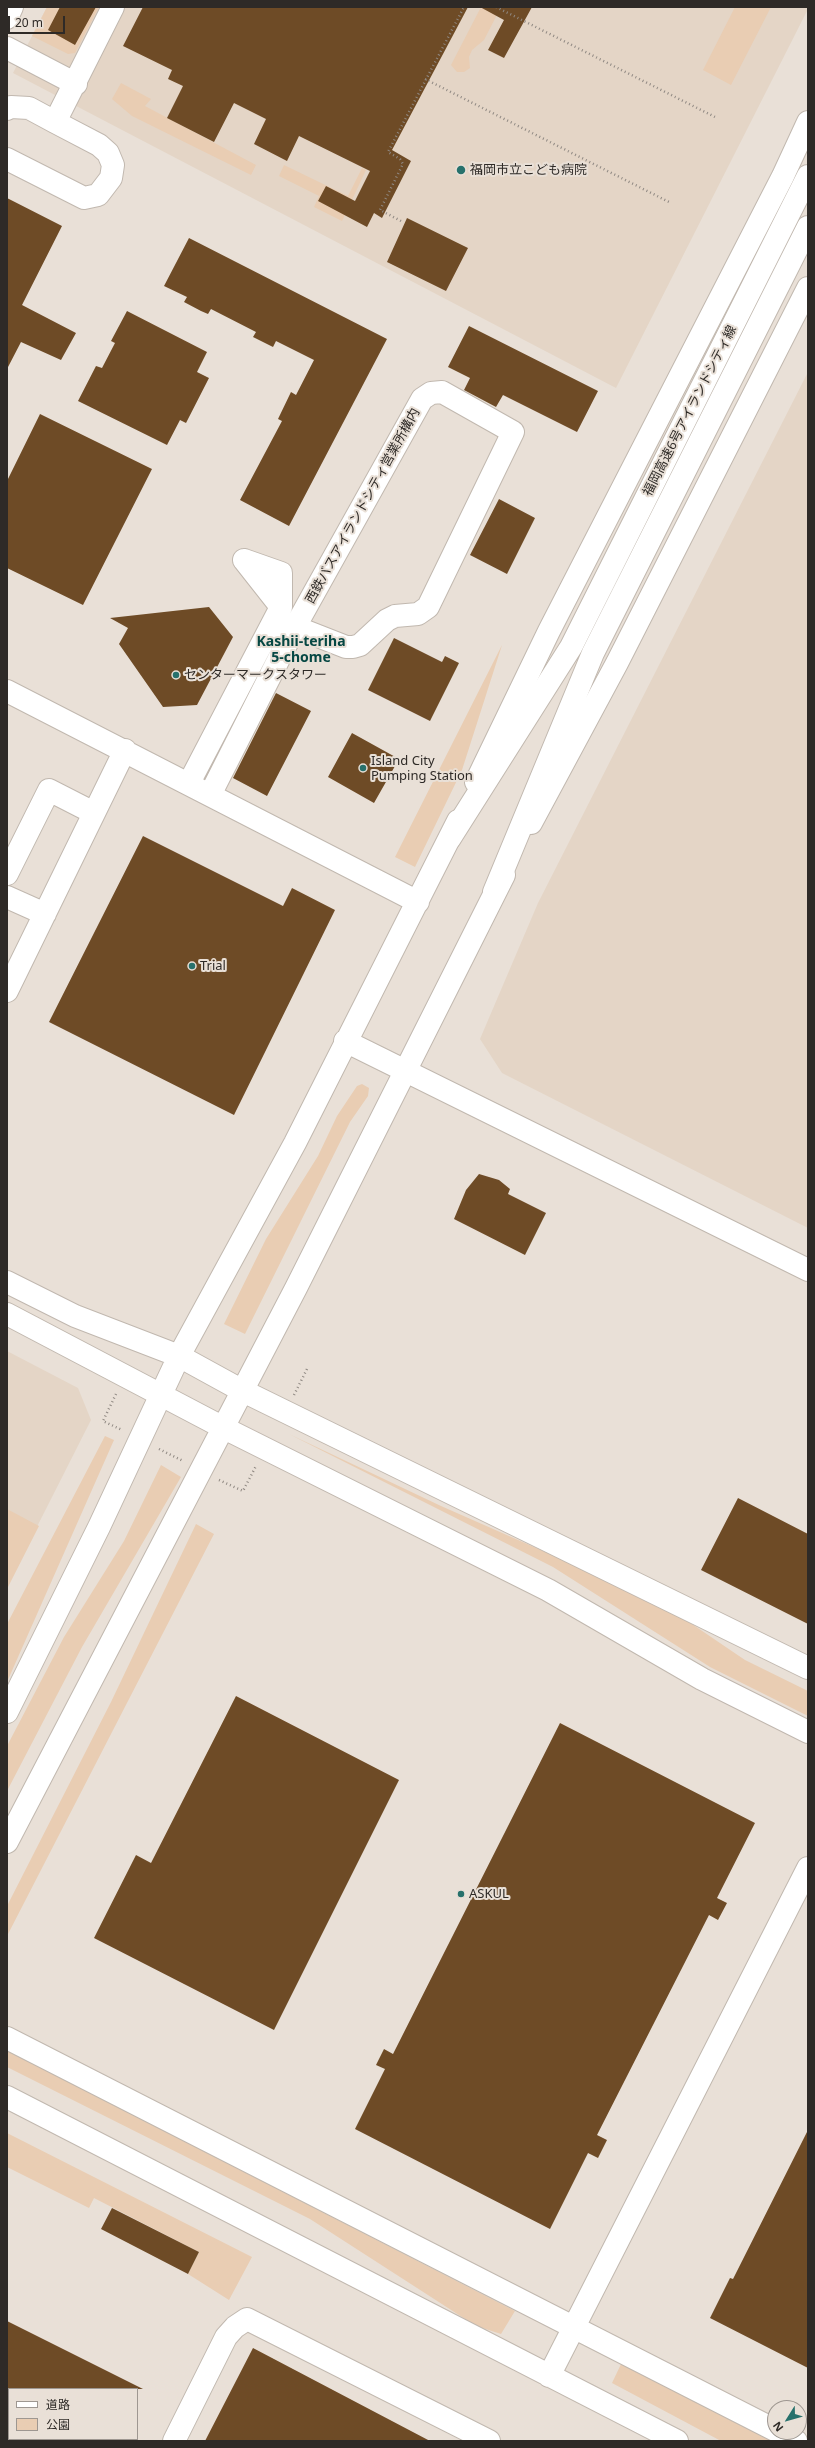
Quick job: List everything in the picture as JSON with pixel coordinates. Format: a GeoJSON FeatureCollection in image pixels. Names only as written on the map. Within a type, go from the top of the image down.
{"type":"FeatureCollection","features":[{"type":"Feature","properties":{"kind":"main road"},"geometry":{"type":"LineString","coordinates":[[7,18],[12,7]]}},
{"type":"Feature","properties":{"kind":"main road"},"geometry":{"type":"LineString","coordinates":[[55,122],[76,84],[86,56],[113,7]]}},
{"type":"Feature","properties":{"kind":"main road"},"geometry":{"type":"LineString","coordinates":[[76,84],[100,63],[129,7]]}},
{"type":"Feature","properties":{"kind":"main road"},"geometry":{"type":"LineString","coordinates":[[7,48],[76,84]]}},
{"type":"Feature","properties":{"kind":"main road"},"geometry":{"type":"LineString","coordinates":[[7,109],[11,107],[29,108],[99,145],[108,153],[113,165],[111,178],[98,195],[84,198],[7,159]]}},
{"type":"Feature","properties":{"kind":"main road"},"geometry":{"type":"LineString","coordinates":[[7,1712],[99,1527],[179,1356],[296,1143],[346,1041],[450,838],[549,631],[779,184],[808,122]]}},
{"type":"Feature","properties":{"kind":"main road","name":"福岡高速6号アイランドシティ線"},"geometry":{"type":"LineString","coordinates":[[450,838],[571,647],[808,176]]}},
{"type":"Feature","properties":{"kind":"main road","name":"福岡高速6号アイランドシティ線"},"geometry":{"type":"LineString","coordinates":[[494,892],[593,653],[808,227]]}},
{"type":"Feature","properties":{"kind":"main road"},"geometry":{"type":"LineString","coordinates":[[7,1842],[407,1070],[494,892],[617,663],[808,288]]}},
{"type":"Feature","properties":{"kind":"main road","name":"西鉄バスアイランドシティ営業所構内"},"geometry":{"type":"LineString","coordinates":[[210,795],[295,627],[422,399],[431,393],[442,392],[514,432],[428,607],[418,614],[387,620],[360,645],[353,647],[346,647],[295,627]]}},
{"type":"Feature","properties":{"kind":"main road"},"geometry":{"type":"LineString","coordinates":[[189,783],[281,607]]}},
{"type":"Feature","properties":{"kind":"main road"},"geometry":{"type":"LineString","coordinates":[[7,691],[125,750],[418,902]]}},
{"type":"Feature","properties":{"kind":"main road"},"geometry":{"type":"LineString","coordinates":[[7,991],[125,750]]}},
{"type":"Feature","properties":{"kind":"main road"},"geometry":{"type":"LineString","coordinates":[[7,874],[49,790],[94,813]]}},
{"type":"Feature","properties":{"kind":"main road"},"geometry":{"type":"LineString","coordinates":[[7,897],[45,914]]}},
{"type":"Feature","properties":{"kind":"main road"},"geometry":{"type":"LineString","coordinates":[[346,1041],[808,1270]]}},
{"type":"Feature","properties":{"kind":"main road"},"geometry":{"type":"LineString","coordinates":[[7,1282],[75,1316],[179,1356],[241,1390],[808,1668]]}},
{"type":"Feature","properties":{"kind":"main road"},"geometry":{"type":"LineString","coordinates":[[7,1314],[222,1427],[548,1590],[702,1679],[808,1732]]}},
{"type":"Feature","properties":{"kind":"main road"},"geometry":{"type":"LineString","coordinates":[[549,2376],[574,2330],[808,1868]]}},
{"type":"Feature","properties":{"kind":"main road"},"geometry":{"type":"LineString","coordinates":[[7,2038],[574,2330],[767,2426]]}},
{"type":"Feature","properties":{"kind":"main road"},"geometry":{"type":"LineString","coordinates":[[7,2097],[677,2441]]}},
{"type":"Feature","properties":{"kind":"main road"},"geometry":{"type":"LineString","coordinates":[[174,2441],[226,2337],[235,2327],[247,2319],[489,2441]]}},
{"type":"Feature","properties":{"kind":"path"},"geometry":{"type":"LineString","coordinates":[[400,222],[380,210],[403,164],[400,159],[388,152],[464,7]]}},
{"type":"Feature","properties":{"kind":"path"},"geometry":{"type":"LineString","coordinates":[[496,7],[715,117]]}},
{"type":"Feature","properties":{"kind":"path"},"geometry":{"type":"LineString","coordinates":[[425,79],[671,203]]}},
{"type":"Feature","properties":{"kind":"shaded area","name":"福岡市立こども病院"},"geometry":{"type":"Polygon","coordinates":[[[47,7],[808,7],[808,9],[616,388],[13,73],[47,7]]]}},
{"type":"Feature","properties":{"kind":"shaded area"},"geometry":{"type":"Polygon","coordinates":[[[808,372],[808,1228],[502,1073],[480,1039],[538,903],[808,372]]]}},
{"type":"Feature","properties":{"kind":"shaded area"},"geometry":{"type":"Polygon","coordinates":[[[7,1351],[78,1388],[91,1420],[7,1586],[7,1351]]]}},
{"type":"Feature","properties":{"kind":"green space"},"geometry":{"type":"Polygon","coordinates":[[[47,7],[99,7],[75,53],[68,54],[32,36],[47,7]]]}},
{"type":"Feature","properties":{"kind":"green space"},"geometry":{"type":"Polygon","coordinates":[[[481,7],[501,7],[484,40],[472,50],[469,57],[470,68],[464,72],[457,72],[451,65],[481,7]]]}},
{"type":"Feature","properties":{"kind":"green space"},"geometry":{"type":"Polygon","coordinates":[[[735,7],[771,7],[731,85],[703,70],[735,7]]]}},
{"type":"Feature","properties":{"kind":"green space"},"geometry":{"type":"Polygon","coordinates":[[[121,83],[151,99],[145,106],[256,165],[251,175],[132,116],[112,99],[121,83]]]}},
{"type":"Feature","properties":{"kind":"green space"},"geometry":{"type":"Polygon","coordinates":[[[284,165],[348,196],[362,168],[366,170],[342,221],[314,207],[319,196],[279,176],[284,165]]]}},
{"type":"Feature","properties":{"kind":"green space"},"geometry":{"type":"Polygon","coordinates":[[[502,645],[462,770],[415,867],[395,857],[502,645]]]}},
{"type":"Feature","properties":{"kind":"green space"},"geometry":{"type":"Polygon","coordinates":[[[362,1084],[369,1088],[368,1096],[350,1122],[245,1334],[224,1324],[266,1239],[318,1156],[337,1116],[357,1086],[362,1084]]]}},
{"type":"Feature","properties":{"kind":"green space"},"geometry":{"type":"Polygon","coordinates":[[[289,1434],[441,1506],[559,1558],[686,1620],[745,1660],[808,1691],[808,1716],[710,1667],[553,1567],[289,1434]]]}},
{"type":"Feature","properties":{"kind":"green space"},"geometry":{"type":"Polygon","coordinates":[[[105,1436],[114,1440],[7,1682],[7,1624],[105,1436]]]}},
{"type":"Feature","properties":{"kind":"green space"},"geometry":{"type":"Polygon","coordinates":[[[161,1465],[181,1477],[82,1647],[7,1791],[7,1746],[64,1637],[124,1541],[161,1465]]]}},
{"type":"Feature","properties":{"kind":"green space"},"geometry":{"type":"Polygon","coordinates":[[[7,1509],[39,1526],[7,1589],[7,1509]]]}},
{"type":"Feature","properties":{"kind":"green space"},"geometry":{"type":"Polygon","coordinates":[[[196,1524],[214,1534],[7,1936],[7,1906],[111,1702],[196,1524]]]}},
{"type":"Feature","properties":{"kind":"green space"},"geometry":{"type":"Polygon","coordinates":[[[7,2050],[515,2311],[501,2334],[476,2326],[310,2219],[7,2067],[7,2050]]]}},
{"type":"Feature","properties":{"kind":"green space"},"geometry":{"type":"Polygon","coordinates":[[[7,2133],[252,2257],[229,2300],[188,2274],[199,2252],[94,2198],[89,2208],[7,2167],[7,2133]]]}},
{"type":"Feature","properties":{"kind":"green space"},"geometry":{"type":"Polygon","coordinates":[[[622,2362],[767,2436],[767,2440],[776,2441],[721,2441],[612,2383],[622,2362]]]}},
{"type":"Feature","properties":{"kind":"building"},"geometry":{"type":"Polygon","coordinates":[[[60,7],[96,7],[75,45],[48,30],[60,7]]]}},
{"type":"Feature","properties":{"kind":"building"},"geometry":{"type":"Polygon","coordinates":[[[143,7],[468,7],[392,150],[411,161],[382,218],[374,213],[367,227],[318,201],[326,186],[355,201],[370,171],[299,136],[287,161],[254,144],[266,119],[234,103],[214,142],[167,118],[183,86],[168,79],[172,70],[123,46],[143,7]]]}},
{"type":"Feature","properties":{"kind":"building"},"geometry":{"type":"Polygon","coordinates":[[[480,7],[532,7],[504,58],[488,50],[504,20],[480,7]]]}},
{"type":"Feature","properties":{"kind":"building"},"geometry":{"type":"Polygon","coordinates":[[[7,198],[62,226],[22,305],[76,333],[61,360],[21,342],[7,369],[7,198]]]}},
{"type":"Feature","properties":{"kind":"building"},"geometry":{"type":"Polygon","coordinates":[[[407,218],[468,248],[446,291],[387,262],[407,218]]]}},
{"type":"Feature","properties":{"kind":"building"},"geometry":{"type":"Polygon","coordinates":[[[189,238],[387,339],[289,526],[240,500],[282,421],[278,419],[291,392],[296,395],[314,360],[276,341],[273,347],[253,337],[256,332],[211,309],[208,314],[201,311],[184,302],[187,297],[164,286],[189,238]]]}},
{"type":"Feature","properties":{"kind":"building"},"geometry":{"type":"Polygon","coordinates":[[[127,311],[207,352],[197,372],[209,378],[186,423],[180,420],[167,445],[78,401],[96,366],[102,368],[115,343],[111,341],[127,311]]]}},
{"type":"Feature","properties":{"kind":"building"},"geometry":{"type":"Polygon","coordinates":[[[469,326],[598,391],[577,432],[503,395],[496,407],[464,390],[470,378],[448,367],[469,326]]]}},
{"type":"Feature","properties":{"kind":"building"},"geometry":{"type":"Polygon","coordinates":[[[40,414],[152,469],[83,605],[7,568],[7,481],[40,414]]]}},
{"type":"Feature","properties":{"kind":"building"},"geometry":{"type":"Polygon","coordinates":[[[499,499],[535,518],[507,574],[470,555],[499,499]]]}},
{"type":"Feature","properties":{"kind":"building","name":"センターマークスタワー"},"geometry":{"type":"Polygon","coordinates":[[[209,607],[233,637],[197,705],[163,707],[119,644],[128,628],[110,618],[209,607]]]}},
{"type":"Feature","properties":{"kind":"building"},"geometry":{"type":"Polygon","coordinates":[[[394,638],[442,662],[445,656],[459,663],[430,721],[368,690],[394,638]]]}},
{"type":"Feature","properties":{"kind":"building"},"geometry":{"type":"Polygon","coordinates":[[[276,693],[311,711],[267,796],[233,778],[276,693]]]}},
{"type":"Feature","properties":{"kind":"building","name":"Island City Pumping Station"},"geometry":{"type":"Polygon","coordinates":[[[352,733],[399,759],[374,803],[328,777],[352,733]]]}},
{"type":"Feature","properties":{"kind":"building","name":"Trial"},"geometry":{"type":"Polygon","coordinates":[[[143,836],[283,906],[292,888],[335,910],[234,1115],[49,1022],[143,836]]]}},
{"type":"Feature","properties":{"kind":"building"},"geometry":{"type":"Polygon","coordinates":[[[479,1174],[499,1180],[510,1189],[508,1194],[546,1213],[525,1255],[454,1219],[466,1190],[479,1174]]]}},
{"type":"Feature","properties":{"kind":"building"},"geometry":{"type":"Polygon","coordinates":[[[738,1498],[808,1534],[808,1624],[701,1570],[738,1498]]]}},
{"type":"Feature","properties":{"kind":"building"},"geometry":{"type":"Polygon","coordinates":[[[236,1696],[399,1780],[274,2030],[94,1938],[136,1855],[151,1863],[236,1696]]]}},
{"type":"Feature","properties":{"kind":"building"},"geometry":{"type":"Polygon","coordinates":[[[560,1723],[755,1823],[717,1898],[727,1903],[718,1920],[709,1915],[597,2135],[607,2140],[598,2158],[588,2153],[550,2229],[355,2129],[385,2069],[376,2065],[384,2049],[393,2054],[560,1723]]]}},
{"type":"Feature","properties":{"kind":"building"},"geometry":{"type":"Polygon","coordinates":[[[808,2130],[808,2368],[710,2318],[730,2278],[733,2279],[808,2130]]]}},
{"type":"Feature","properties":{"kind":"building"},"geometry":{"type":"Polygon","coordinates":[[[112,2208],[199,2252],[188,2274],[101,2229],[112,2208]]]}},
{"type":"Feature","properties":{"kind":"building"},"geometry":{"type":"Polygon","coordinates":[[[7,2321],[143,2389],[8,2388],[7,2389],[7,2321]]]}},
{"type":"Feature","properties":{"kind":"building"},"geometry":{"type":"Polygon","coordinates":[[[253,2348],[430,2441],[205,2441],[253,2348]]]}},
{"type":"Feature","properties":{"kind":"place","name":"福岡市立こども病院"},"geometry":{"type":"Point","coordinates":[461,170]}},
{"type":"Feature","properties":{"kind":"place","name":"センターマークスタワー"},"geometry":{"type":"Point","coordinates":[176,675]}},
{"type":"Feature","properties":{"kind":"place","name":"Island City Pumping Station"},"geometry":{"type":"Point","coordinates":[363,768]}},
{"type":"Feature","properties":{"kind":"place","name":"Trial"},"geometry":{"type":"Point","coordinates":[192,966]}},
{"type":"Feature","properties":{"kind":"place","name":"ASKUL"},"geometry":{"type":"Point","coordinates":[461,1894]}},
{"type":"Feature","properties":{"kind":"district","name":"Kashii-teriha 5-chome"},"geometry":{"type":"Point","coordinates":[301,650]}}]}
